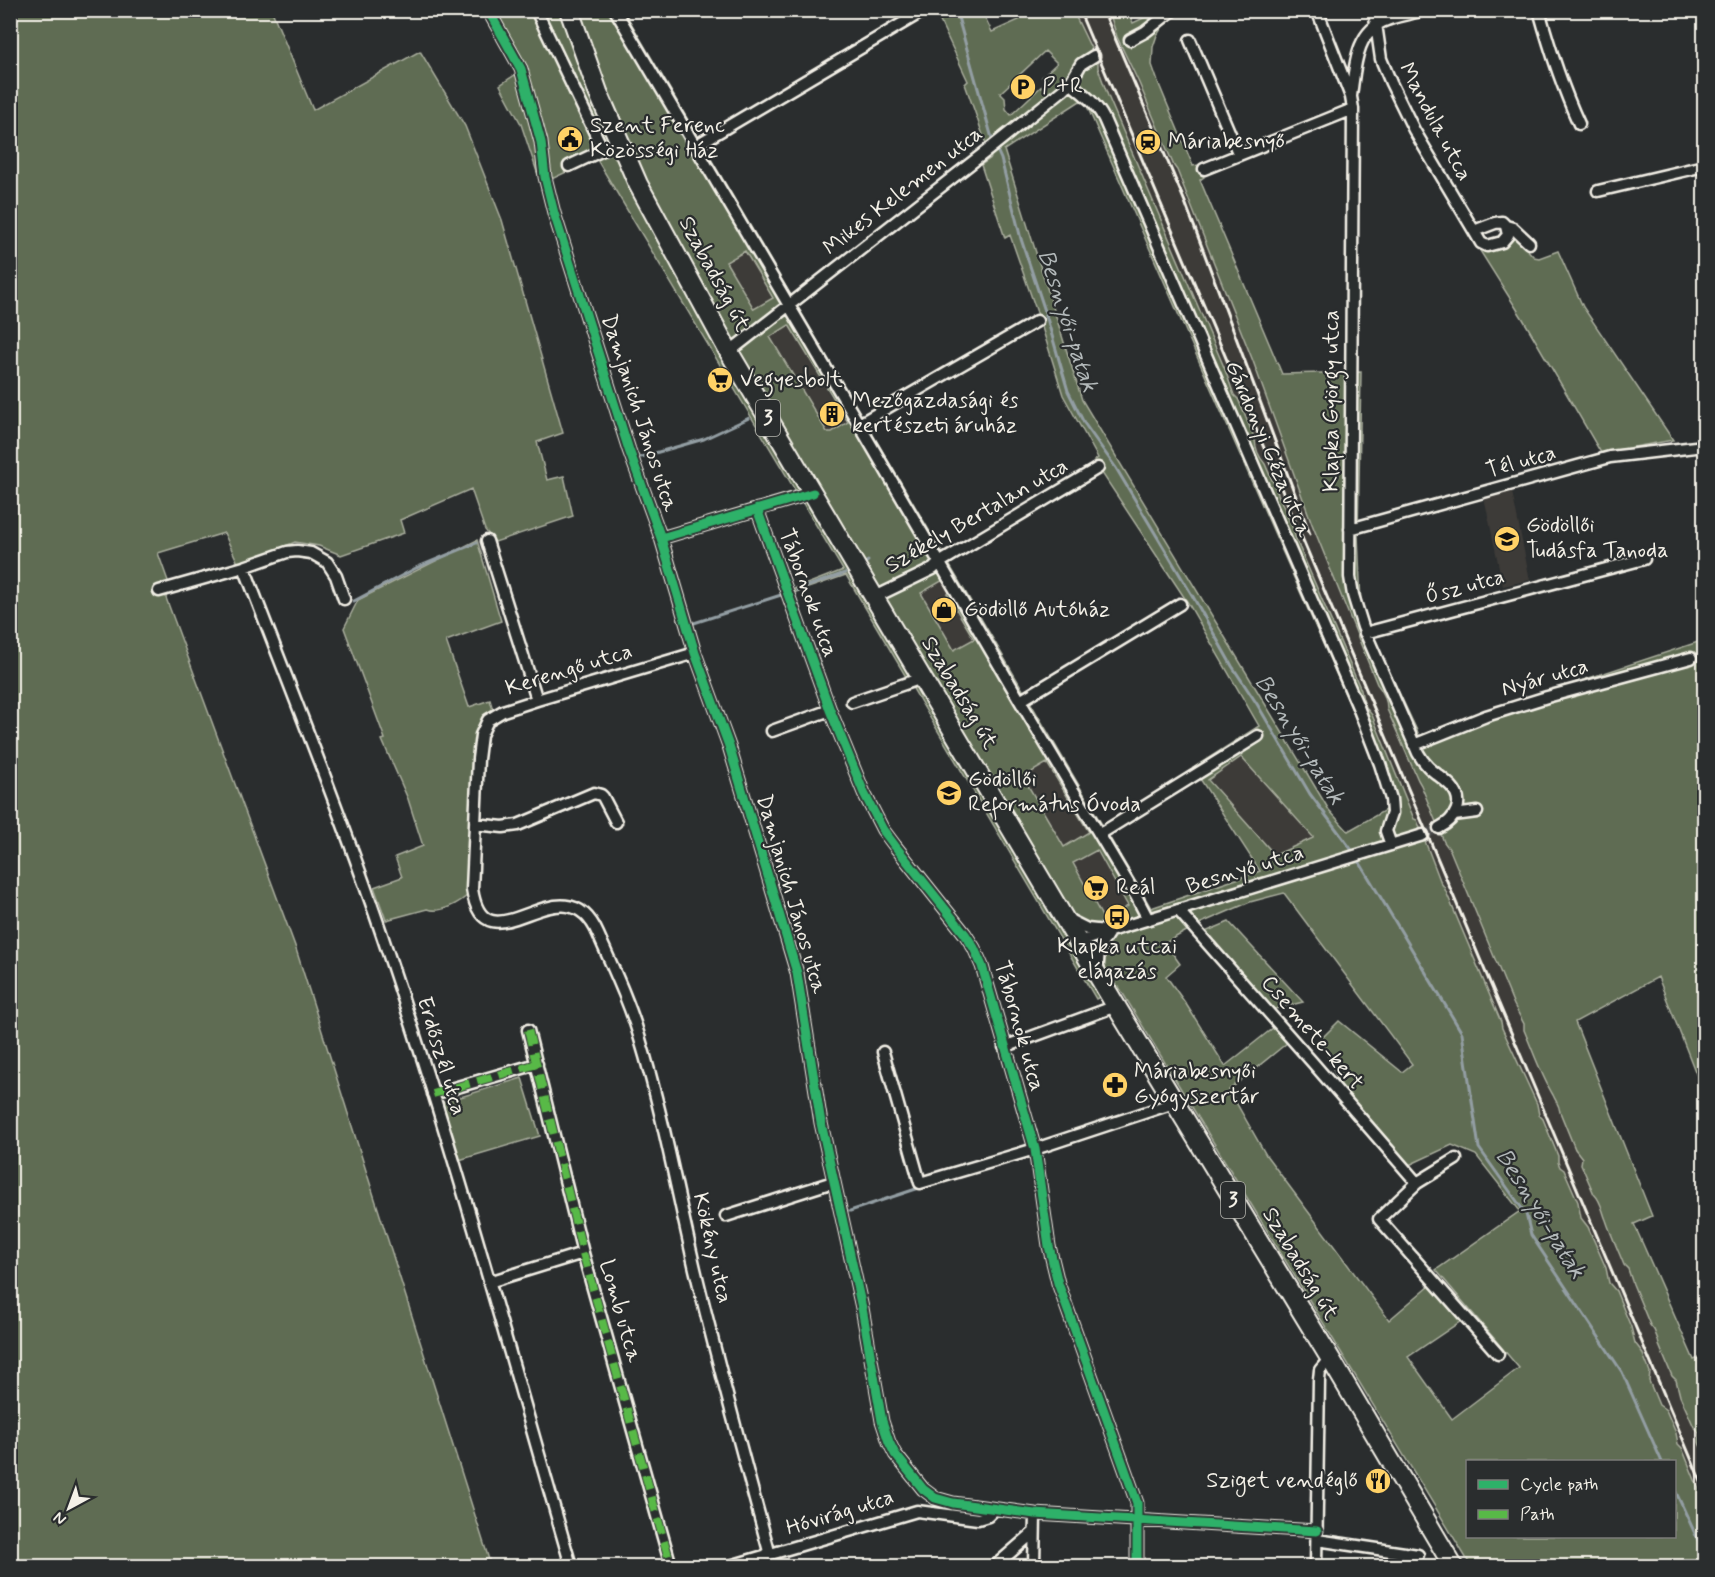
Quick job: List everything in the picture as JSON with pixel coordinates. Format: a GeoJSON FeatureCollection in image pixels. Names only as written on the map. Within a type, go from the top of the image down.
{"type":"FeatureCollection","features":[{"type":"Feature","properties":{"kind":"main road","name":"Szabadság út"},"geometry":{"type":"LineString","coordinates":[[569,10],[598,92],[641,190],[729,352],[1116,1006],[1330,1358],[1453,1566]]}},
{"type":"Feature","properties":{"kind":"street","name":"Damjanich János utca"},"geometry":{"type":"LineString","coordinates":[[488,10],[521,69],[541,142],[545,177],[554,213],[625,439],[651,516],[661,538],[695,653],[729,747],[797,973],[821,1123],[833,1182],[862,1308],[882,1421],[888,1442],[895,1454],[930,1494],[944,1501],[1035,1514],[1317,1535],[1418,1555]]}},
{"type":"Feature","properties":{"kind":"street"},"geometry":{"type":"LineString","coordinates":[[536,10],[603,150],[569,166]]}},
{"type":"Feature","properties":{"kind":"street","name":"Szabadság út"},"geometry":{"type":"LineString","coordinates":[[615,10],[1148,919]]}},
{"type":"Feature","properties":{"kind":"street"},"geometry":{"type":"LineString","coordinates":[[695,146],[925,10]]}},
{"type":"Feature","properties":{"kind":"street"},"geometry":{"type":"LineString","coordinates":[[1130,40],[1145,32],[1173,10]]}},
{"type":"Feature","properties":{"kind":"street","name":"Klapka György utca"},"geometry":{"type":"LineString","coordinates":[[1317,10],[1351,97],[1353,110],[1350,577],[1358,614],[1365,633],[1414,745],[1423,761],[1438,777],[1451,786],[1455,793],[1457,804],[1454,816]]}},
{"type":"Feature","properties":{"kind":"street","name":"Mandula utca"},"geometry":{"type":"LineString","coordinates":[[1374,10],[1381,59],[1401,104],[1482,244],[1491,246],[1507,239],[1509,233],[1506,226]]}},
{"type":"Feature","properties":{"kind":"street"},"geometry":{"type":"LineString","coordinates":[[1351,97],[1358,49],[1363,37],[1386,20],[1424,10]]}},
{"type":"Feature","properties":{"kind":"street"},"geometry":{"type":"LineString","coordinates":[[1539,10],[1553,61],[1579,124]]}},
{"type":"Feature","properties":{"kind":"street"},"geometry":{"type":"LineString","coordinates":[[1190,40],[1239,155]]}},
{"type":"Feature","properties":{"kind":"street","name":"Mikes Kelemen utca"},"geometry":{"type":"LineString","coordinates":[[729,352],[988,150],[1070,83],[1081,64],[1094,56]]}},
{"type":"Feature","properties":{"kind":"street","name":"Gárdonyi Géza utca"},"geometry":{"type":"LineString","coordinates":[[1070,83],[1090,98],[1104,118],[1358,707],[1391,799],[1392,813],[1386,831],[1391,845]]}},
{"type":"Feature","properties":{"kind":"street"},"geometry":{"type":"LineString","coordinates":[[1204,170],[1353,110]]}},
{"type":"Feature","properties":{"kind":"street"},"geometry":{"type":"LineString","coordinates":[[1598,191],[1704,166]]}},
{"type":"Feature","properties":{"kind":"street"},"geometry":{"type":"LineString","coordinates":[[1474,231],[1502,222],[1513,228],[1529,243]]}},
{"type":"Feature","properties":{"kind":"street"},"geometry":{"type":"LineString","coordinates":[[859,424],[1037,321]]}},
{"type":"Feature","properties":{"kind":"street","name":"Tél utca"},"geometry":{"type":"LineString","coordinates":[[1350,529],[1610,457],[1704,446]]}},
{"type":"Feature","properties":{"kind":"street","name":"Székely Bertalan utca"},"geometry":{"type":"LineString","coordinates":[[875,597],[933,568],[1098,468]]}},
{"type":"Feature","properties":{"kind":"street"},"geometry":{"type":"LineString","coordinates":[[661,538],[813,493]]}},
{"type":"Feature","properties":{"kind":"street","name":"Tábornok utca"},"geometry":{"type":"LineString","coordinates":[[757,509],[830,710],[864,793],[883,830],[974,948],[982,966],[1035,1149],[1055,1273],[1137,1503],[1137,1566]]}},
{"type":"Feature","properties":{"kind":"street"},"geometry":{"type":"LineString","coordinates":[[487,541],[537,700]]}},
{"type":"Feature","properties":{"kind":"street"},"geometry":{"type":"LineString","coordinates":[[159,591],[292,551],[310,553],[322,559],[333,570],[344,599]]}},
{"type":"Feature","properties":{"kind":"street","name":"Ősz utca"},"geometry":{"type":"LineString","coordinates":[[1365,633],[1644,559]]}},
{"type":"Feature","properties":{"kind":"street","name":"Erdőszél utca"},"geometry":{"type":"LineString","coordinates":[[244,567],[341,821],[388,952],[433,1094],[571,1566]]}},
{"type":"Feature","properties":{"kind":"street"},"geometry":{"type":"LineString","coordinates":[[1020,701],[1180,604]]}},
{"type":"Feature","properties":{"kind":"street","name":"Kerengő utca"},"geometry":{"type":"LineString","coordinates":[[606,954],[593,924],[576,907],[557,906],[500,922],[482,916],[475,904],[472,889],[481,735],[488,720],[496,714],[695,653]]}},
{"type":"Feature","properties":{"kind":"street","name":"Nyár utca"},"geometry":{"type":"LineString","coordinates":[[1414,745],[1486,716],[1690,658]]}},
{"type":"Feature","properties":{"kind":"street"},"geometry":{"type":"LineString","coordinates":[[852,702],[922,678]]}},
{"type":"Feature","properties":{"kind":"street"},"geometry":{"type":"LineString","coordinates":[[772,731],[830,710]]}},
{"type":"Feature","properties":{"kind":"street"},"geometry":{"type":"LineString","coordinates":[[1100,834],[1258,736]]}},
{"type":"Feature","properties":{"kind":"street"},"geometry":{"type":"LineString","coordinates":[[475,824],[507,827],[518,825],[594,794],[603,797],[616,822]]}},
{"type":"Feature","properties":{"kind":"street"},"geometry":{"type":"LineString","coordinates":[[1439,828],[1454,816],[1477,812]]}},
{"type":"Feature","properties":{"kind":"street","name":"Besnyő utca"},"geometry":{"type":"LineString","coordinates":[[1079,942],[1423,835]]}},
{"type":"Feature","properties":{"kind":"street","name":"Csemete-kert"},"geometry":{"type":"LineString","coordinates":[[1178,910],[1417,1183]]}},
{"type":"Feature","properties":{"kind":"street"},"geometry":{"type":"LineString","coordinates":[[1065,918],[1087,928],[1110,931],[1099,950],[1098,974]]}},
{"type":"Feature","properties":{"kind":"street","name":"Kökény utca"},"geometry":{"type":"LineString","coordinates":[[606,954],[638,1033],[655,1091],[726,1396],[770,1555]]}},
{"type":"Feature","properties":{"kind":"street"},"geometry":{"type":"LineString","coordinates":[[1004,1047],[1116,1006]]}},
{"type":"Feature","properties":{"kind":"street","name":"Lomb utca"},"geometry":{"type":"LineString","coordinates":[[528,1030],[583,1253],[671,1566]]}},
{"type":"Feature","properties":{"kind":"street"},"geometry":{"type":"LineString","coordinates":[[884,1052],[920,1183],[1035,1149],[1174,1103]]}},
{"type":"Feature","properties":{"kind":"street"},"geometry":{"type":"LineString","coordinates":[[433,1094],[537,1064]]}},
{"type":"Feature","properties":{"kind":"street"},"geometry":{"type":"LineString","coordinates":[[1456,1159],[1417,1183],[1379,1219],[1498,1354]]}},
{"type":"Feature","properties":{"kind":"street"},"geometry":{"type":"LineString","coordinates":[[726,1216],[833,1182]]}},
{"type":"Feature","properties":{"kind":"street"},"geometry":{"type":"LineString","coordinates":[[489,1282],[583,1253]]}},
{"type":"Feature","properties":{"kind":"street"},"geometry":{"type":"LineString","coordinates":[[1316,1566],[1319,1380],[1320,1370],[1330,1358]]}},
{"type":"Feature","properties":{"kind":"street","name":"Hóvirág utca"},"geometry":{"type":"LineString","coordinates":[[730,1566],[917,1511],[978,1519],[988,1516],[995,1509]]}},
{"type":"Feature","properties":{"kind":"street"},"geometry":{"type":"LineString","coordinates":[[1034,1566],[1035,1514]]}},
{"type":"Feature","properties":{"kind":"street"},"geometry":{"type":"LineString","coordinates":[[995,1566],[1034,1533]]}},
{"type":"Feature","properties":{"kind":"shaded area"},"geometry":{"type":"Polygon","coordinates":[[[1073,11],[1109,11],[1124,52],[1177,170],[1253,361],[1287,457],[1349,617],[1524,1024],[1524,1030],[1538,1063],[1582,1158],[1581,1164],[1603,1209],[1605,1220],[1672,1376],[1676,1380],[1680,1396],[1694,1427],[1701,1436],[1699,1441],[1704,1454],[1704,1502],[1682,1448],[1678,1444],[1666,1410],[1660,1405],[1649,1381],[1650,1372],[1642,1352],[1635,1343],[1616,1291],[1609,1283],[1606,1268],[1588,1227],[1581,1218],[1578,1202],[1564,1170],[1560,1167],[1558,1156],[1543,1119],[1539,1115],[1537,1104],[1502,1028],[1417,820],[1414,819],[1372,715],[1368,711],[1294,531],[1265,464],[1261,460],[1255,439],[1238,399],[1234,395],[1108,96],[1092,49],[1087,44],[1073,11]]]}},
{"type":"Feature","properties":{"kind":"shaded area"},"geometry":{"type":"Polygon","coordinates":[[[745,250],[773,298],[754,309],[726,262],[745,250]]]}},
{"type":"Feature","properties":{"kind":"shaded area"},"geometry":{"type":"Polygon","coordinates":[[[789,325],[848,422],[832,432],[827,432],[770,337],[789,325]]]}},
{"type":"Feature","properties":{"kind":"shaded area","name":"Gödöllői Tudásfa Tanoda"},"geometry":{"type":"Polygon","coordinates":[[[1512,492],[1530,580],[1503,586],[1484,497],[1512,492]]]}},
{"type":"Feature","properties":{"kind":"shaded area","name":"Gödöllő Autóház"},"geometry":{"type":"Polygon","coordinates":[[[943,580],[950,593],[948,595],[974,639],[954,650],[921,592],[943,580]]]}},
{"type":"Feature","properties":{"kind":"shaded area"},"geometry":{"type":"Polygon","coordinates":[[[1241,757],[1313,838],[1274,855],[1208,779],[1241,757]]]}},
{"type":"Feature","properties":{"kind":"shaded area"},"geometry":{"type":"Polygon","coordinates":[[[1047,763],[1089,832],[1064,847],[1023,778],[1047,763]]]}},
{"type":"Feature","properties":{"kind":"shaded area","name":"Reál"},"geometry":{"type":"Polygon","coordinates":[[[1097,850],[1128,907],[1104,920],[1073,863],[1097,850]]]}},
{"type":"Feature","properties":{"kind":"green space"},"geometry":{"type":"Polygon","coordinates":[[[11,11],[272,11],[313,110],[420,51],[465,126],[502,220],[563,433],[537,442],[547,480],[564,476],[573,516],[495,542],[485,530],[471,489],[400,520],[404,533],[341,555],[319,546],[295,542],[239,565],[224,533],[158,553],[168,581],[166,598],[295,946],[491,1566],[11,1566],[11,11]]]}},
{"type":"Feature","properties":{"kind":"green space"},"geometry":{"type":"Polygon","coordinates":[[[484,11],[624,11],[1151,908],[1260,871],[1193,768],[1259,726],[1188,603],[1094,461],[1098,458],[1063,395],[1010,235],[1005,238],[981,165],[991,158],[965,84],[968,81],[938,17],[939,11],[982,11],[992,32],[1019,20],[1014,11],[1073,11],[1098,63],[1108,96],[1234,395],[1238,399],[1255,439],[1258,452],[1294,531],[1414,819],[1417,820],[1502,1028],[1537,1104],[1539,1115],[1543,1119],[1558,1156],[1560,1167],[1564,1170],[1578,1202],[1581,1218],[1588,1227],[1606,1268],[1609,1283],[1616,1291],[1635,1343],[1642,1352],[1650,1372],[1649,1381],[1659,1405],[1666,1410],[1678,1444],[1682,1448],[1704,1502],[1704,1566],[1471,1566],[1119,987],[1096,999],[846,575],[793,593],[791,590],[843,570],[596,158],[541,184],[521,124],[500,85],[519,72],[484,11]],[[1045,51],[1000,93],[1005,98],[1006,109],[1011,115],[1046,82],[1042,77],[1057,63],[1045,51]],[[1080,101],[1004,150],[1082,400],[1329,810],[1348,831],[1389,808],[1370,751],[1087,106],[1080,101]],[[745,251],[726,262],[754,309],[773,298],[745,251]],[[789,325],[770,337],[827,432],[832,432],[848,422],[789,325]],[[943,580],[921,593],[954,650],[974,639],[947,594],[950,593],[943,580]],[[1241,757],[1208,780],[1275,855],[1313,838],[1241,757]],[[1047,763],[1023,777],[1064,847],[1089,832],[1047,763]],[[1097,850],[1073,863],[1104,920],[1128,906],[1097,850]],[[1284,893],[1250,902],[1199,924],[1165,943],[1180,964],[1166,976],[1225,1066],[1273,1028],[1287,1043],[1229,1090],[1266,1155],[1389,1320],[1430,1285],[1461,1321],[1408,1357],[1452,1419],[1519,1368],[1436,1270],[1520,1211],[1476,1155],[1452,1145],[1409,1165],[1340,1085],[1321,1039],[1339,1021],[1402,1072],[1412,1064],[1284,893]]]}},
{"type":"Feature","properties":{"kind":"green space"},"geometry":{"type":"Polygon","coordinates":[[[1109,11],[1128,11],[1133,23],[1154,13],[1163,26],[1153,47],[1152,65],[1193,166],[1198,165],[1204,177],[1200,180],[1282,374],[1361,372],[1358,535],[1361,604],[1375,641],[1420,737],[1456,722],[1704,640],[1704,1004],[1700,1006],[1704,1017],[1704,1094],[1658,977],[1575,1022],[1652,1216],[1634,1224],[1694,1360],[1704,1356],[1704,1454],[1699,1442],[1699,1432],[1694,1427],[1680,1396],[1676,1380],[1672,1376],[1600,1203],[1581,1164],[1582,1158],[1575,1149],[1558,1105],[1541,1071],[1524,1030],[1524,1024],[1450,850],[1444,842],[1387,709],[1384,696],[1377,684],[1312,524],[1253,361],[1177,170],[1117,37],[1109,11]]]}},
{"type":"Feature","properties":{"kind":"green space"},"geometry":{"type":"Polygon","coordinates":[[[1512,233],[1534,257],[1539,258],[1558,251],[1583,307],[1673,440],[1601,453],[1523,319],[1477,246],[1502,247],[1510,241],[1512,233]]]}},
{"type":"Feature","properties":{"kind":"green space"},"geometry":{"type":"Polygon","coordinates":[[[477,540],[501,621],[446,641],[469,707],[490,700],[493,710],[477,734],[470,893],[444,909],[427,909],[386,920],[374,887],[402,877],[395,857],[423,846],[408,799],[382,740],[385,739],[344,628],[358,600],[477,540]]]}},
{"type":"Feature","properties":{"kind":"green space"},"geometry":{"type":"Polygon","coordinates":[[[1229,922],[1303,1002],[1271,1010],[1205,932],[1229,922]]]}},
{"type":"Feature","properties":{"kind":"green space"},"geometry":{"type":"Polygon","coordinates":[[[522,1078],[540,1136],[459,1160],[441,1103],[522,1078]]]}},
{"type":"Feature","properties":{"kind":"waterway","name":"Besnyői-patak"},"geometry":{"type":"LineString","coordinates":[[956,10],[993,142]]}},
{"type":"Feature","properties":{"kind":"waterway","name":"Besnyői-patak"},"geometry":{"type":"LineString","coordinates":[[996,148],[1001,159],[1021,239],[1068,391],[1084,423],[1116,468],[1310,794],[1354,853]]}},
{"type":"Feature","properties":{"kind":"waterway"},"geometry":{"type":"LineString","coordinates":[[641,457],[704,439],[749,418]]}},
{"type":"Feature","properties":{"kind":"waterway"},"geometry":{"type":"LineString","coordinates":[[354,601],[416,568],[476,543]]}},
{"type":"Feature","properties":{"kind":"waterway"},"geometry":{"type":"LineString","coordinates":[[797,590],[845,573]]}},
{"type":"Feature","properties":{"kind":"waterway"},"geometry":{"type":"LineString","coordinates":[[694,623],[781,595]]}},
{"type":"Feature","properties":{"kind":"waterway","name":"Besnyői-patak"},"geometry":{"type":"LineString","coordinates":[[1357,858],[1462,1033],[1479,1148],[1526,1214],[1531,1235],[1622,1372],[1661,1460]]}},
{"type":"Feature","properties":{"kind":"waterway"},"geometry":{"type":"LineString","coordinates":[[850,1211],[922,1187]]}},
{"type":"Feature","properties":{"kind":"waterway","name":"Besnyői-patak"},"geometry":{"type":"LineString","coordinates":[[1676,1492],[1704,1553]]}},
{"type":"Feature","properties":{"kind":"tunnel"},"geometry":{"type":"LineString","coordinates":[[1423,835],[1439,828]]}},
{"type":"Feature","properties":{"kind":"railway"},"geometry":{"type":"LineString","coordinates":[[1079,10],[1704,1489]]}},
{"type":"Feature","properties":{"kind":"railway"},"geometry":{"type":"LineString","coordinates":[[1103,10],[1185,202],[1310,534]]}},
{"type":"Feature","properties":{"kind":"marked path"},"geometry":{"type":"LineString","coordinates":[[528,1030],[583,1253],[671,1566]]}},
{"type":"Feature","properties":{"kind":"marked path"},"geometry":{"type":"LineString","coordinates":[[433,1094],[537,1064]]}},
{"type":"Feature","properties":{"kind":"cycle path"},"geometry":{"type":"LineString","coordinates":[[488,10],[521,69],[541,142],[545,177],[554,213],[629,450],[661,538],[695,653],[729,746],[797,973],[821,1123],[862,1308],[882,1421],[895,1454],[923,1489],[935,1498],[953,1503],[1035,1514],[1317,1531]]}},
{"type":"Feature","properties":{"kind":"cycle path"},"geometry":{"type":"LineString","coordinates":[[661,538],[813,493]]}},
{"type":"Feature","properties":{"kind":"cycle path"},"geometry":{"type":"LineString","coordinates":[[757,509],[830,710],[864,793],[883,830],[965,934],[982,966],[1035,1149],[1049,1246],[1058,1283],[1137,1503],[1137,1566]]}},
{"type":"Feature","properties":{"kind":"place","name":"P+R"},"geometry":{"type":"Point","coordinates":[1023,87]}},
{"type":"Feature","properties":{"kind":"place","name":"Szent Ferenc Közösségi Ház"},"geometry":{"type":"Point","coordinates":[570,139]}},
{"type":"Feature","properties":{"kind":"place","name":"Máriabesnyő"},"geometry":{"type":"Point","coordinates":[1148,142]}},
{"type":"Feature","properties":{"kind":"place","name":"Vegyesbolt"},"geometry":{"type":"Point","coordinates":[720,380]}},
{"type":"Feature","properties":{"kind":"place","name":"Mezőgazdasági és kertészeti áruház"},"geometry":{"type":"Point","coordinates":[832,414]}},
{"type":"Feature","properties":{"kind":"place","name":"Gödöllői Tudásfa Tanoda"},"geometry":{"type":"Point","coordinates":[1507,539]}},
{"type":"Feature","properties":{"kind":"place","name":"Gödöllő Autóház"},"geometry":{"type":"Point","coordinates":[944,610]}},
{"type":"Feature","properties":{"kind":"place","name":"Gödöllői Református Óvoda"},"geometry":{"type":"Point","coordinates":[949,793]}},
{"type":"Feature","properties":{"kind":"place","name":"Reál"},"geometry":{"type":"Point","coordinates":[1096,888]}},
{"type":"Feature","properties":{"kind":"place","name":"Klapka utcai elágazás"},"geometry":{"type":"Point","coordinates":[1117,917]}},
{"type":"Feature","properties":{"kind":"place","name":"Máriabesnyői Gyógyszertár"},"geometry":{"type":"Point","coordinates":[1115,1085]}},
{"type":"Feature","properties":{"kind":"place","name":"Sziget vendéglő"},"geometry":{"type":"Point","coordinates":[1378,1481]}}]}
